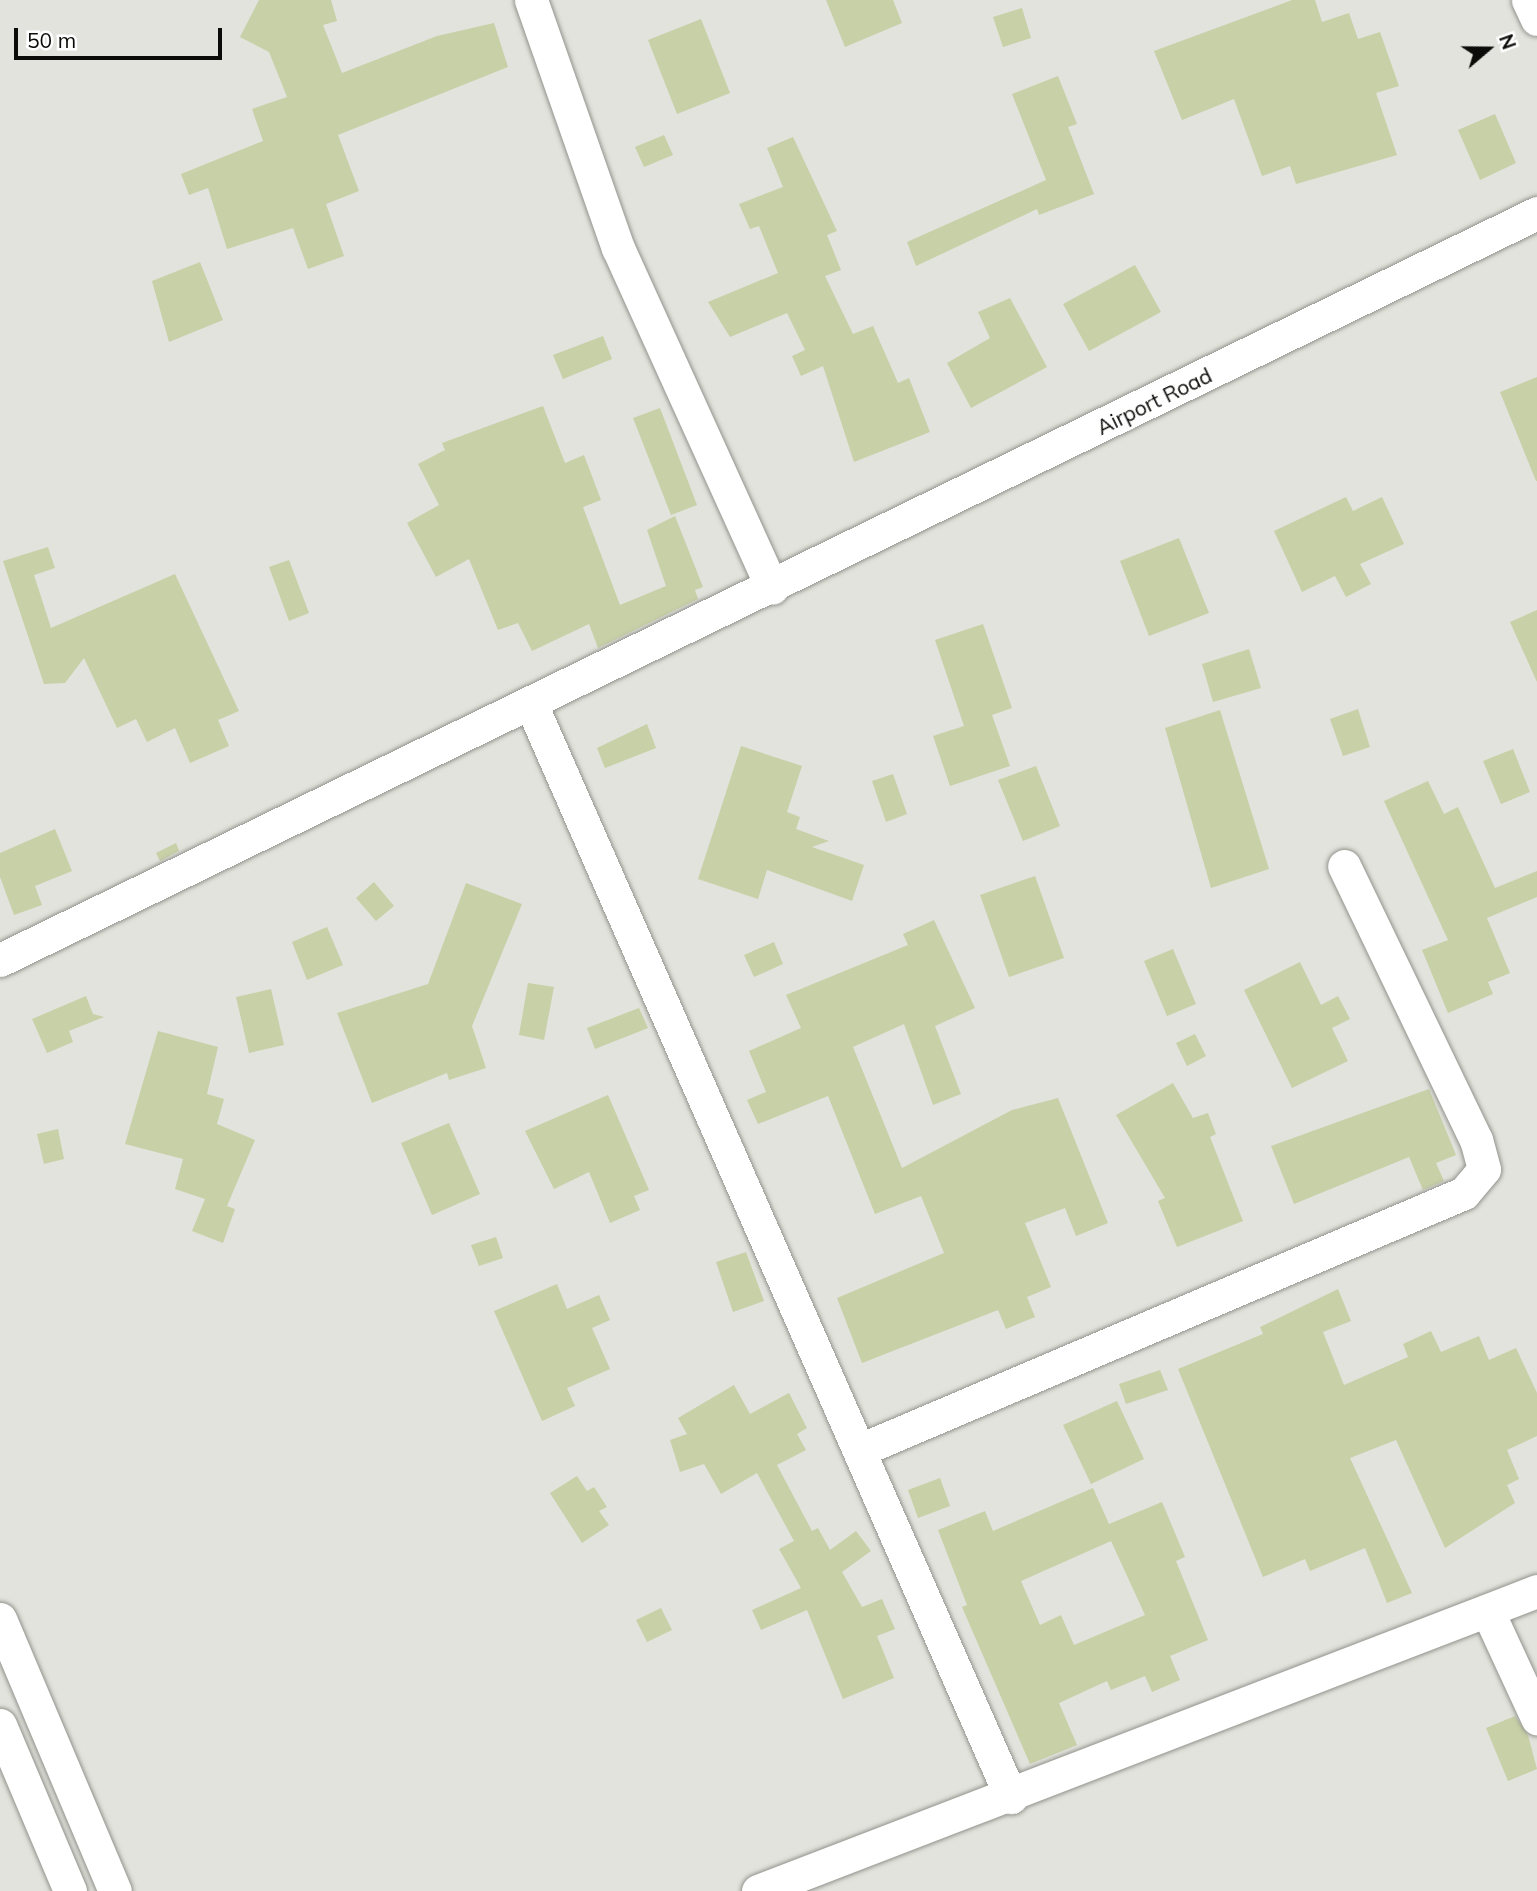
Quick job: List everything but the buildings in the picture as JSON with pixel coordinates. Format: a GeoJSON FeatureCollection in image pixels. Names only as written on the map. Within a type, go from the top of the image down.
{"type":"FeatureCollection","features":[{"type":"Feature","properties":{"kind":"street"},"geometry":{"type":"LineString","coordinates":[[531,0],[618,248],[772,588]]}},
{"type":"Feature","properties":{"kind":"street"},"geometry":{"type":"LineString","coordinates":[[1528,0],[1537,19]]}},
{"type":"Feature","properties":{"kind":"street","name":"Airport Road"},"geometry":{"type":"LineString","coordinates":[[0,960],[772,588],[1537,213]]}},
{"type":"Feature","properties":{"kind":"street"},"geometry":{"type":"LineString","coordinates":[[531,704],[1011,1797]]}},
{"type":"Feature","properties":{"kind":"street"},"geometry":{"type":"LineString","coordinates":[[860,1450],[1464,1193],[1484,1169],[1476,1140],[1344,866]]}},
{"type":"Feature","properties":{"kind":"street"},"geometry":{"type":"LineString","coordinates":[[758,1891],[1489,1614],[1537,1591]]}},
{"type":"Feature","properties":{"kind":"street"},"geometry":{"type":"LineString","coordinates":[[1489,1614],[1537,1718]]}},
{"type":"Feature","properties":{"kind":"street"},"geometry":{"type":"LineString","coordinates":[[0,1619],[115,1891]]}},
{"type":"Feature","properties":{"kind":"street"},"geometry":{"type":"LineString","coordinates":[[0,1725],[70,1891]]}}]}
